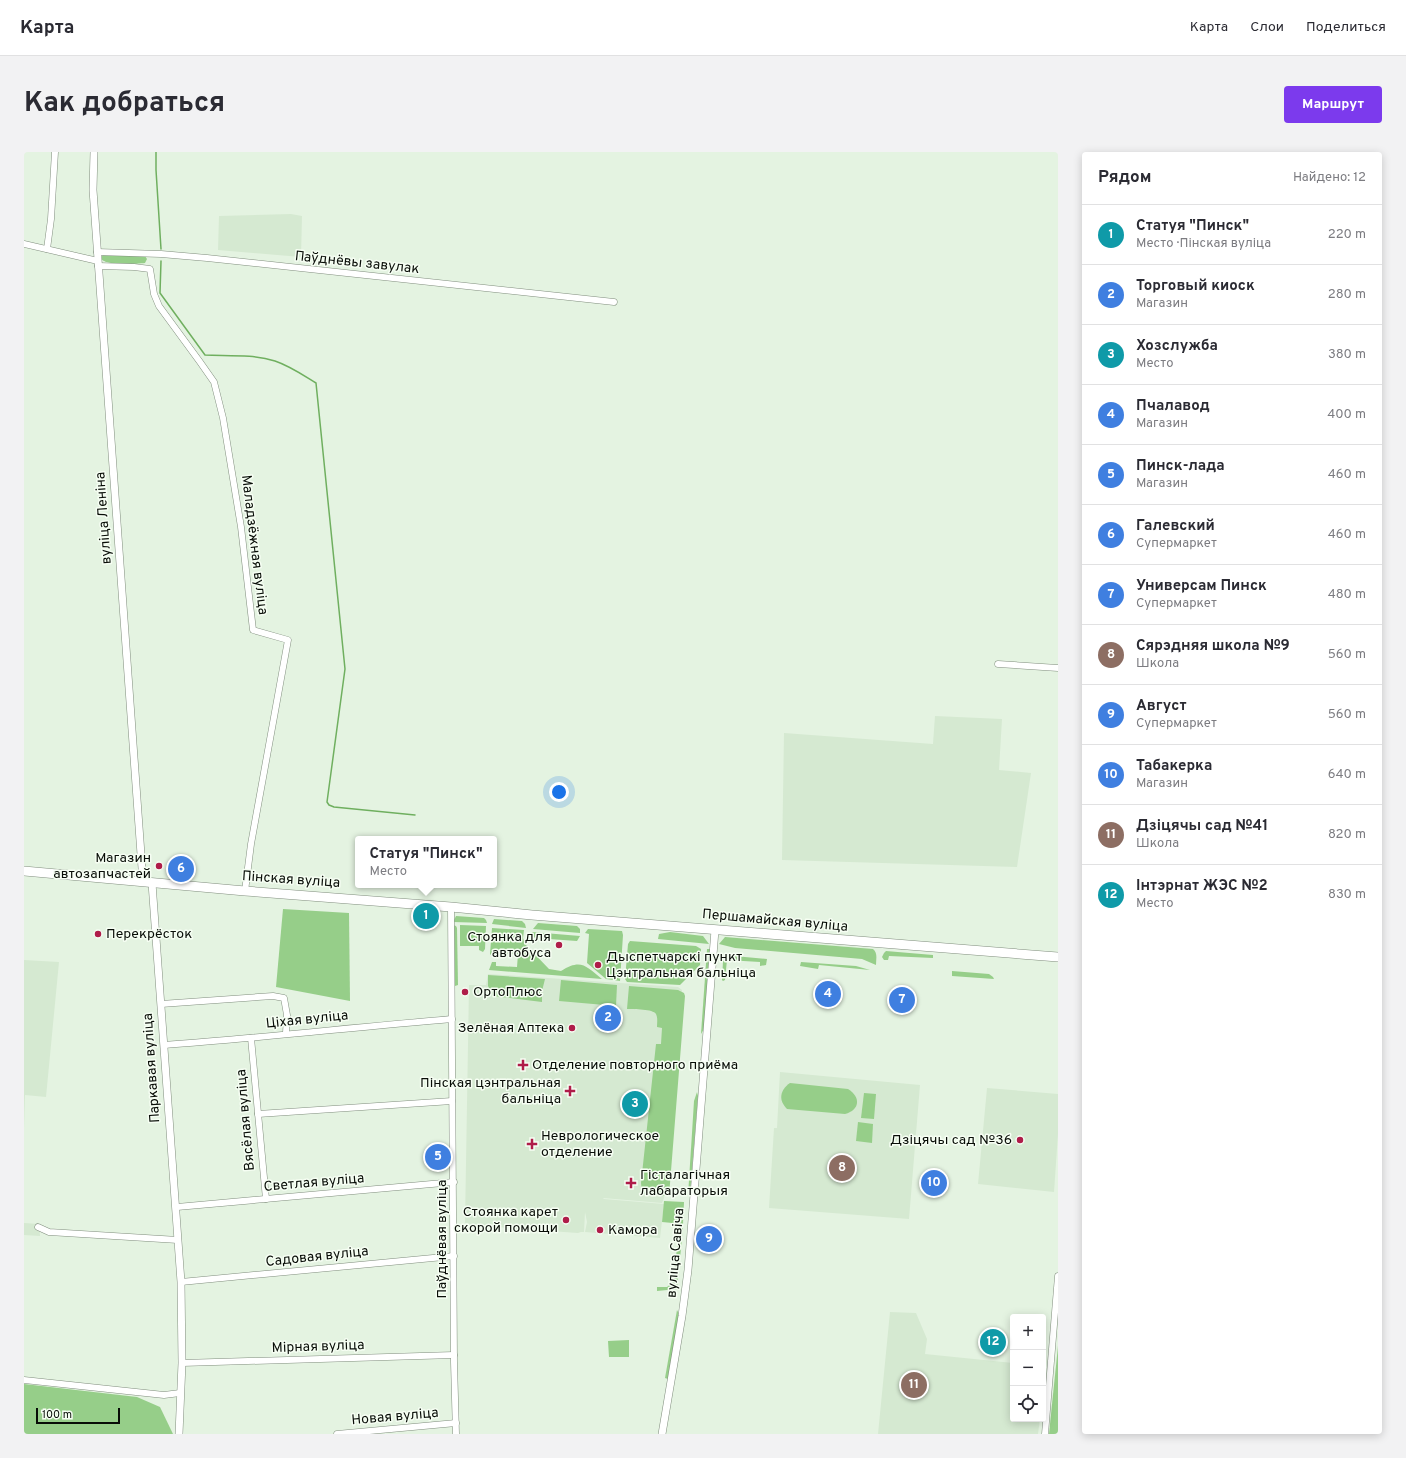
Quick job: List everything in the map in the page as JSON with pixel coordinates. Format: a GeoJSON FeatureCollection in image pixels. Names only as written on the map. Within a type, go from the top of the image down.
{"type":"FeatureCollection","features":[{"type":"Feature","properties":{"kind":"main road","name":"Пінская вуліца"},"geometry":{"type":"LineString","coordinates":[[24,871],[490,911]]}},
{"type":"Feature","properties":{"kind":"main road","name":"Першамайская вуліца"},"geometry":{"type":"LineString","coordinates":[[490,911],[1058,957]]}},
{"type":"Feature","properties":{"kind":"street"},"geometry":{"type":"LineString","coordinates":[[47,249],[51,219],[55,152]]}},
{"type":"Feature","properties":{"kind":"street","name":"вуліца Леніна"},"geometry":{"type":"LineString","coordinates":[[94,152],[93,190],[98,264],[147,882],[153,893]]}},
{"type":"Feature","properties":{"kind":"street"},"geometry":{"type":"LineString","coordinates":[[24,244],[98,264]]}},
{"type":"Feature","properties":{"kind":"street","name":"Паўднёвы завулак"},"geometry":{"type":"LineString","coordinates":[[98,252],[161,254],[614,302]]}},
{"type":"Feature","properties":{"kind":"street","name":"Маладзёжная вуліца"},"geometry":{"type":"LineString","coordinates":[[98,264],[150,269],[154,294],[159,306],[214,382],[223,418],[241,527],[253,630],[288,640],[250,844],[245,891]]}},
{"type":"Feature","properties":{"kind":"street"},"geometry":{"type":"LineString","coordinates":[[998,664],[1058,668]]}},
{"type":"Feature","properties":{"kind":"street","name":"Паркавая вуліца"},"geometry":{"type":"LineString","coordinates":[[153,893],[177,1207],[181,1282],[182,1363],[179,1434]]}},
{"type":"Feature","properties":{"kind":"street","name":"Паўднёвая вуліца"},"geometry":{"type":"LineString","coordinates":[[451,907],[454,1355],[456,1434]]}},
{"type":"Feature","properties":{"kind":"street","name":"вуліца Савіча"},"geometry":{"type":"LineString","coordinates":[[662,1434],[682,1316],[688,1270],[715,930]]}},
{"type":"Feature","properties":{"kind":"street"},"geometry":{"type":"LineString","coordinates":[[161,1004],[273,996],[284,998],[287,1015],[286,1033]]}},
{"type":"Feature","properties":{"kind":"street","name":"Ціхая вуліца"},"geometry":{"type":"LineString","coordinates":[[164,1044],[251,1038],[286,1033],[452,1019]]}},
{"type":"Feature","properties":{"kind":"street","name":"Вясёлая вуліца"},"geometry":{"type":"LineString","coordinates":[[251,1038],[266,1199]]}},
{"type":"Feature","properties":{"kind":"street"},"geometry":{"type":"LineString","coordinates":[[258,1114],[452,1101]]}},
{"type":"Feature","properties":{"kind":"street","name":"Светлая вуліца"},"geometry":{"type":"LineString","coordinates":[[177,1207],[454,1182]]}},
{"type":"Feature","properties":{"kind":"street"},"geometry":{"type":"LineString","coordinates":[[38,1227],[49,1232],[178,1240]]}},
{"type":"Feature","properties":{"kind":"street","name":"Садовая вуліца"},"geometry":{"type":"LineString","coordinates":[[181,1282],[454,1256]]}},
{"type":"Feature","properties":{"kind":"street"},"geometry":{"type":"LineString","coordinates":[[1045,1434],[1058,1276]]}},
{"type":"Feature","properties":{"kind":"street","name":"Мірная вуліца"},"geometry":{"type":"LineString","coordinates":[[182,1363],[454,1355]]}},
{"type":"Feature","properties":{"kind":"street"},"geometry":{"type":"LineString","coordinates":[[24,1380],[164,1395],[180,1393]]}},
{"type":"Feature","properties":{"kind":"street","name":"Новая вуліца"},"geometry":{"type":"LineString","coordinates":[[337,1434],[456,1423]]}},
{"type":"Feature","properties":{"kind":"shaded area"},"geometry":{"type":"Polygon","coordinates":[[[291,214],[302,216],[301,257],[218,250],[219,216],[291,214]]]}},
{"type":"Feature","properties":{"kind":"shaded area"},"geometry":{"type":"Polygon","coordinates":[[[935,716],[1002,719],[999,770],[1031,773],[1017,867],[782,860],[784,733],[933,744],[935,716]]]}},
{"type":"Feature","properties":{"kind":"shaded area"},"geometry":{"type":"Polygon","coordinates":[[[24,960],[59,962],[46,1097],[25,1095],[24,1128],[24,960]]]}},
{"type":"Feature","properties":{"kind":"shaded area","name":"Пінская цэнтральная бальніца"},"geometry":{"type":"Polygon","coordinates":[[[488,974],[678,987],[682,990],[664,1198],[662,1203],[603,1198],[664,1204],[660,1238],[585,1232],[587,1222],[585,1212],[584,1232],[578,1233],[468,1225],[468,1223],[465,1223],[469,985],[486,985],[488,974]]]}},
{"type":"Feature","properties":{"kind":"shaded area"},"geometry":{"type":"Polygon","coordinates":[[[780,1072],[920,1085],[909,1219],[769,1208],[774,1128],[777,1128],[780,1072]]]}},
{"type":"Feature","properties":{"kind":"shaded area","name":"Дзіцячы сад №36"},"geometry":{"type":"Polygon","coordinates":[[[987,1088],[1058,1094],[1058,1134],[1054,1192],[978,1184],[987,1088]]]}},
{"type":"Feature","properties":{"kind":"shaded area"},"geometry":{"type":"Polygon","coordinates":[[[24,1223],[39,1224],[40,1236],[24,1235],[24,1223]]]}},
{"type":"Feature","properties":{"kind":"shaded area"},"geometry":{"type":"Polygon","coordinates":[[[890,1312],[916,1313],[927,1339],[925,1354],[1010,1363],[1010,1422],[1040,1422],[1038,1434],[878,1434],[890,1312]]]}},
{"type":"Feature","properties":{"kind":"green space"},"geometry":{"type":"Polygon","coordinates":[[[103,254],[145,256],[147,259],[145,263],[115,264],[101,259],[103,254]]]}},
{"type":"Feature","properties":{"kind":"green space"},"geometry":{"type":"Polygon","coordinates":[[[283,909],[349,913],[350,1001],[276,987],[283,909]]]}},
{"type":"Feature","properties":{"kind":"green space"},"geometry":{"type":"Polygon","coordinates":[[[456,916],[484,918],[487,923],[453,922],[456,916]]]}},
{"type":"Feature","properties":{"kind":"green space"},"geometry":{"type":"Polygon","coordinates":[[[494,919],[522,921],[526,928],[492,924],[494,919]]]}},
{"type":"Feature","properties":{"kind":"green space"},"geometry":{"type":"Polygon","coordinates":[[[538,923],[577,926],[580,929],[580,933],[533,929],[538,923]]]}},
{"type":"Feature","properties":{"kind":"green space"},"geometry":{"type":"Polygon","coordinates":[[[453,925],[457,928],[458,985],[455,986],[454,983],[453,925]]]}},
{"type":"Feature","properties":{"kind":"green space"},"geometry":{"type":"Polygon","coordinates":[[[460,925],[486,926],[485,949],[483,952],[479,950],[479,946],[460,946],[460,925]]]}},
{"type":"Feature","properties":{"kind":"green space"},"geometry":{"type":"Polygon","coordinates":[[[492,928],[524,930],[523,938],[525,944],[549,969],[561,971],[579,964],[587,967],[602,979],[489,970],[492,962],[496,962],[496,966],[517,967],[518,954],[497,953],[496,958],[490,954],[492,928]]]}},
{"type":"Feature","properties":{"kind":"green space"},"geometry":{"type":"Polygon","coordinates":[[[588,929],[622,931],[620,981],[606,979],[587,963],[589,934],[585,933],[588,929]]]}},
{"type":"Feature","properties":{"kind":"green space"},"geometry":{"type":"Polygon","coordinates":[[[532,932],[580,936],[577,941],[535,938],[532,932]]]}},
{"type":"Feature","properties":{"kind":"green space"},"geometry":{"type":"Polygon","coordinates":[[[670,932],[703,936],[709,944],[658,939],[659,934],[670,932]]]}},
{"type":"Feature","properties":{"kind":"green space"},"geometry":{"type":"Polygon","coordinates":[[[725,937],[873,949],[876,954],[876,965],[862,959],[735,948],[719,944],[725,937]]]}},
{"type":"Feature","properties":{"kind":"green space"},"geometry":{"type":"Polygon","coordinates":[[[630,941],[696,946],[701,949],[700,965],[680,985],[627,982],[625,979],[628,944],[630,941]]]}},
{"type":"Feature","properties":{"kind":"green space"},"geometry":{"type":"Polygon","coordinates":[[[707,949],[710,949],[704,1029],[701,1034],[707,949]]]}},
{"type":"Feature","properties":{"kind":"green space"},"geometry":{"type":"Polygon","coordinates":[[[886,951],[933,955],[933,958],[889,956],[888,960],[884,960],[882,957],[886,951]]]}},
{"type":"Feature","properties":{"kind":"green space"},"geometry":{"type":"Polygon","coordinates":[[[734,956],[767,959],[766,965],[760,966],[760,962],[727,960],[725,980],[723,981],[723,961],[734,956]]]}},
{"type":"Feature","properties":{"kind":"green space"},"geometry":{"type":"Polygon","coordinates":[[[801,962],[856,966],[870,970],[819,965],[818,969],[800,966],[801,962]]]}},
{"type":"Feature","properties":{"kind":"green space"},"geometry":{"type":"Polygon","coordinates":[[[952,971],[989,974],[994,979],[952,976],[952,971]]]}},
{"type":"Feature","properties":{"kind":"green space"},"geometry":{"type":"Polygon","coordinates":[[[488,975],[545,979],[542,991],[542,1002],[493,996],[488,986],[488,975]]]}},
{"type":"Feature","properties":{"kind":"green space"},"geometry":{"type":"Polygon","coordinates":[[[561,980],[617,985],[616,1006],[559,1001],[561,980]]]}},
{"type":"Feature","properties":{"kind":"green space"},"geometry":{"type":"Polygon","coordinates":[[[629,986],[678,990],[684,993],[685,996],[669,1196],[645,1194],[642,1192],[641,1183],[656,1044],[661,1044],[662,1028],[657,1027],[657,1017],[654,1012],[627,1009],[629,986]]]}},
{"type":"Feature","properties":{"kind":"green space"},"geometry":{"type":"Polygon","coordinates":[[[790,1083],[848,1089],[857,1099],[857,1103],[854,1110],[845,1114],[787,1109],[782,1102],[781,1095],[790,1083]]]}},
{"type":"Feature","properties":{"kind":"green space"},"geometry":{"type":"Polygon","coordinates":[[[697,1092],[698,1096],[690,1193],[688,1196],[694,1101],[697,1092]]]}},
{"type":"Feature","properties":{"kind":"green space"},"geometry":{"type":"Polygon","coordinates":[[[864,1093],[876,1094],[874,1119],[861,1118],[864,1093]]]}},
{"type":"Feature","properties":{"kind":"green space"},"geometry":{"type":"Polygon","coordinates":[[[858,1122],[873,1124],[872,1143],[856,1141],[858,1122]]]}},
{"type":"Feature","properties":{"kind":"green space"},"geometry":{"type":"Polygon","coordinates":[[[664,1201],[684,1202],[683,1224],[662,1222],[664,1201]]]}},
{"type":"Feature","properties":{"kind":"green space"},"geometry":{"type":"Polygon","coordinates":[[[682,1228],[677,1289],[657,1291],[657,1287],[667,1287],[673,1282],[679,1231],[682,1228]]]}},
{"type":"Feature","properties":{"kind":"green space"},"geometry":{"type":"Polygon","coordinates":[[[677,1310],[679,1314],[668,1379],[665,1378],[677,1310]]]}},
{"type":"Feature","properties":{"kind":"green space"},"geometry":{"type":"Polygon","coordinates":[[[629,1340],[629,1357],[609,1357],[608,1341],[629,1340]]]}},
{"type":"Feature","properties":{"kind":"green space"},"geometry":{"type":"Polygon","coordinates":[[[1058,1346],[1058,1434],[1049,1434],[1058,1346]]]}},
{"type":"Feature","properties":{"kind":"green space"},"geometry":{"type":"Polygon","coordinates":[[[24,1384],[137,1397],[160,1407],[173,1434],[24,1434],[24,1384]]]}},
{"type":"Feature","properties":{"kind":"waterway"},"geometry":{"type":"LineString","coordinates":[[156,152],[161,249]]}},
{"type":"Feature","properties":{"kind":"waterway"},"geometry":{"type":"LineString","coordinates":[[161,261],[160,293],[205,355],[249,356],[275,361],[286,365],[316,383],[345,669],[327,802],[329,805],[334,807],[415,815]]}},
{"type":"Feature","properties":{"kind":"place","name":"Магазин автозапчастей"},"geometry":{"type":"Point","coordinates":[159,866]}},
{"type":"Feature","properties":{"kind":"place","name":"Галевский"},"geometry":{"type":"Point","coordinates":[181,869]}},
{"type":"Feature","properties":{"kind":"place","name":"Статуя \"Пинск\""},"geometry":{"type":"Point","coordinates":[426,916]}},
{"type":"Feature","properties":{"kind":"place","name":"Перекрёсток"},"geometry":{"type":"Point","coordinates":[98,934]}},
{"type":"Feature","properties":{"kind":"place","name":"Стоянка для автобуса"},"geometry":{"type":"Point","coordinates":[559,945]}},
{"type":"Feature","properties":{"kind":"place","name":"Дыспетчарскі пункт Цэнтральная бальніца"},"geometry":{"type":"Point","coordinates":[598,965]}},
{"type":"Feature","properties":{"kind":"place","name":"ОртоПлюс"},"geometry":{"type":"Point","coordinates":[465,992]}},
{"type":"Feature","properties":{"kind":"place","name":"Пчалавод"},"geometry":{"type":"Point","coordinates":[828,994]}},
{"type":"Feature","properties":{"kind":"place","name":"Универсам Пинск"},"geometry":{"type":"Point","coordinates":[902,1000]}},
{"type":"Feature","properties":{"kind":"place","name":"Торговый киоск"},"geometry":{"type":"Point","coordinates":[608,1018]}},
{"type":"Feature","properties":{"kind":"place","name":"Зелёная Аптека"},"geometry":{"type":"Point","coordinates":[572,1028]}},
{"type":"Feature","properties":{"kind":"place","name":"Отделение повторного приёма"},"geometry":{"type":"Point","coordinates":[523,1065]}},
{"type":"Feature","properties":{"kind":"place","name":"Пінская цэнтральная бальніца"},"geometry":{"type":"Point","coordinates":[570,1091]}},
{"type":"Feature","properties":{"kind":"place","name":"Хозслужба"},"geometry":{"type":"Point","coordinates":[635,1104]}},
{"type":"Feature","properties":{"kind":"place","name":"Дзіцячы сад №36"},"geometry":{"type":"Point","coordinates":[1020,1140]}},
{"type":"Feature","properties":{"kind":"place","name":"Неврологическое отделение"},"geometry":{"type":"Point","coordinates":[532,1144]}},
{"type":"Feature","properties":{"kind":"place","name":"Пинск-лада"},"geometry":{"type":"Point","coordinates":[438,1157]}},
{"type":"Feature","properties":{"kind":"place","name":"Сярэдняя школа №9"},"geometry":{"type":"Point","coordinates":[842,1168]}},
{"type":"Feature","properties":{"kind":"place","name":"Гісталагічная лабараторыя"},"geometry":{"type":"Point","coordinates":[631,1183]}},
{"type":"Feature","properties":{"kind":"place","name":"Табакерка"},"geometry":{"type":"Point","coordinates":[934,1183]}},
{"type":"Feature","properties":{"kind":"place","name":"Стоянка карет скорой помощи"},"geometry":{"type":"Point","coordinates":[566,1220]}},
{"type":"Feature","properties":{"kind":"place","name":"Камора"},"geometry":{"type":"Point","coordinates":[600,1230]}},
{"type":"Feature","properties":{"kind":"place","name":"Август"},"geometry":{"type":"Point","coordinates":[709,1239]}},
{"type":"Feature","properties":{"kind":"place","name":"Інтэрнат ЖЭС №2"},"geometry":{"type":"Point","coordinates":[993,1342]}},
{"type":"Feature","properties":{"kind":"place","name":"Дзіцячы сад №41"},"geometry":{"type":"Point","coordinates":[914,1385]}}]}
